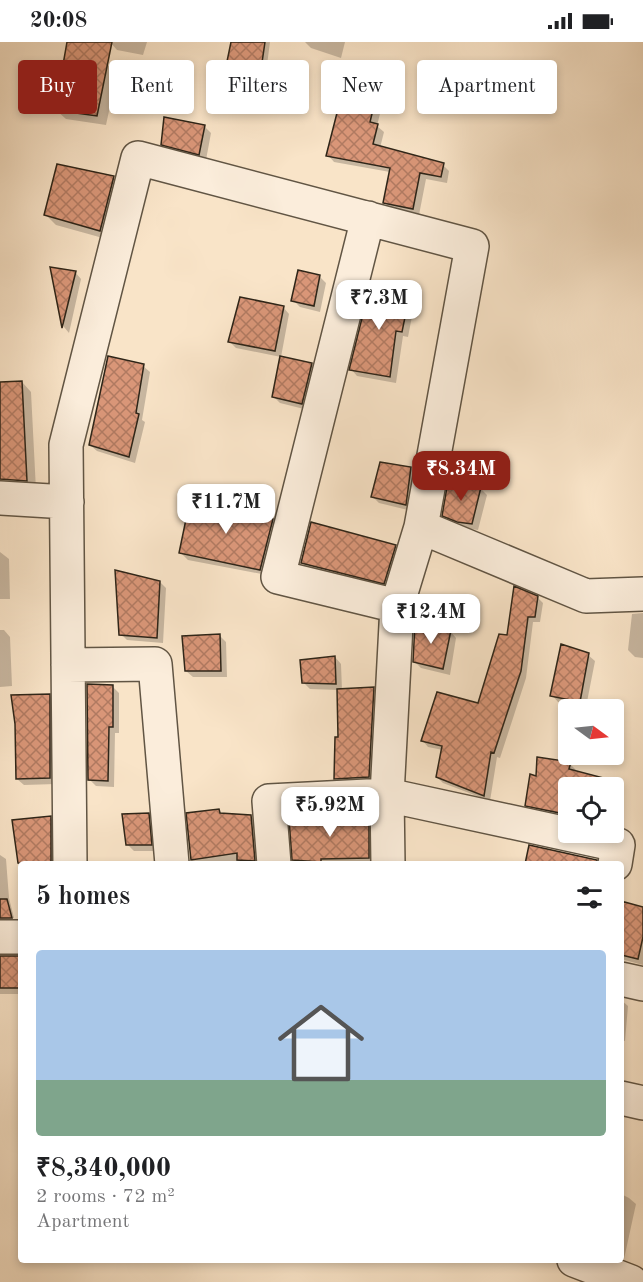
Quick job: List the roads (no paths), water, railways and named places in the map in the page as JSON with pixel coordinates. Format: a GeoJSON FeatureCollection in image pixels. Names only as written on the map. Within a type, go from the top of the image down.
{"type":"FeatureCollection","features":[{"type":"Feature","properties":{"kind":"street"},"geometry":{"type":"LineString","coordinates":[[70,861],[66,446],[138,158],[472,246],[421,527],[397,606],[387,795],[388,861]]}},
{"type":"Feature","properties":{"kind":"street"},"geometry":{"type":"LineString","coordinates":[[368,218],[278,577],[397,606]]}},
{"type":"Feature","properties":{"kind":"street"},"geometry":{"type":"LineString","coordinates":[[0,498],[67,502]]}},
{"type":"Feature","properties":{"kind":"street"},"geometry":{"type":"LineString","coordinates":[[421,527],[586,596],[643,594]]}},
{"type":"Feature","properties":{"kind":"street"},"geometry":{"type":"LineString","coordinates":[[68,665],[155,664],[172,861]]}},
{"type":"Feature","properties":{"kind":"street"},"geometry":{"type":"LineString","coordinates":[[274,861],[269,801],[387,795],[618,845],[615,861]]}},
{"type":"Feature","properties":{"kind":"street"},"geometry":{"type":"LineString","coordinates":[[0,937],[18,937]]}},
{"type":"Feature","properties":{"kind":"street"},"geometry":{"type":"LineString","coordinates":[[624,980],[643,984]]}},
{"type":"Feature","properties":{"kind":"street"},"geometry":{"type":"LineString","coordinates":[[624,1099],[643,1103]]}},
{"type":"Feature","properties":{"kind":"street"},"geometry":{"type":"LineString","coordinates":[[582,1263],[631,1282]]}}]}
